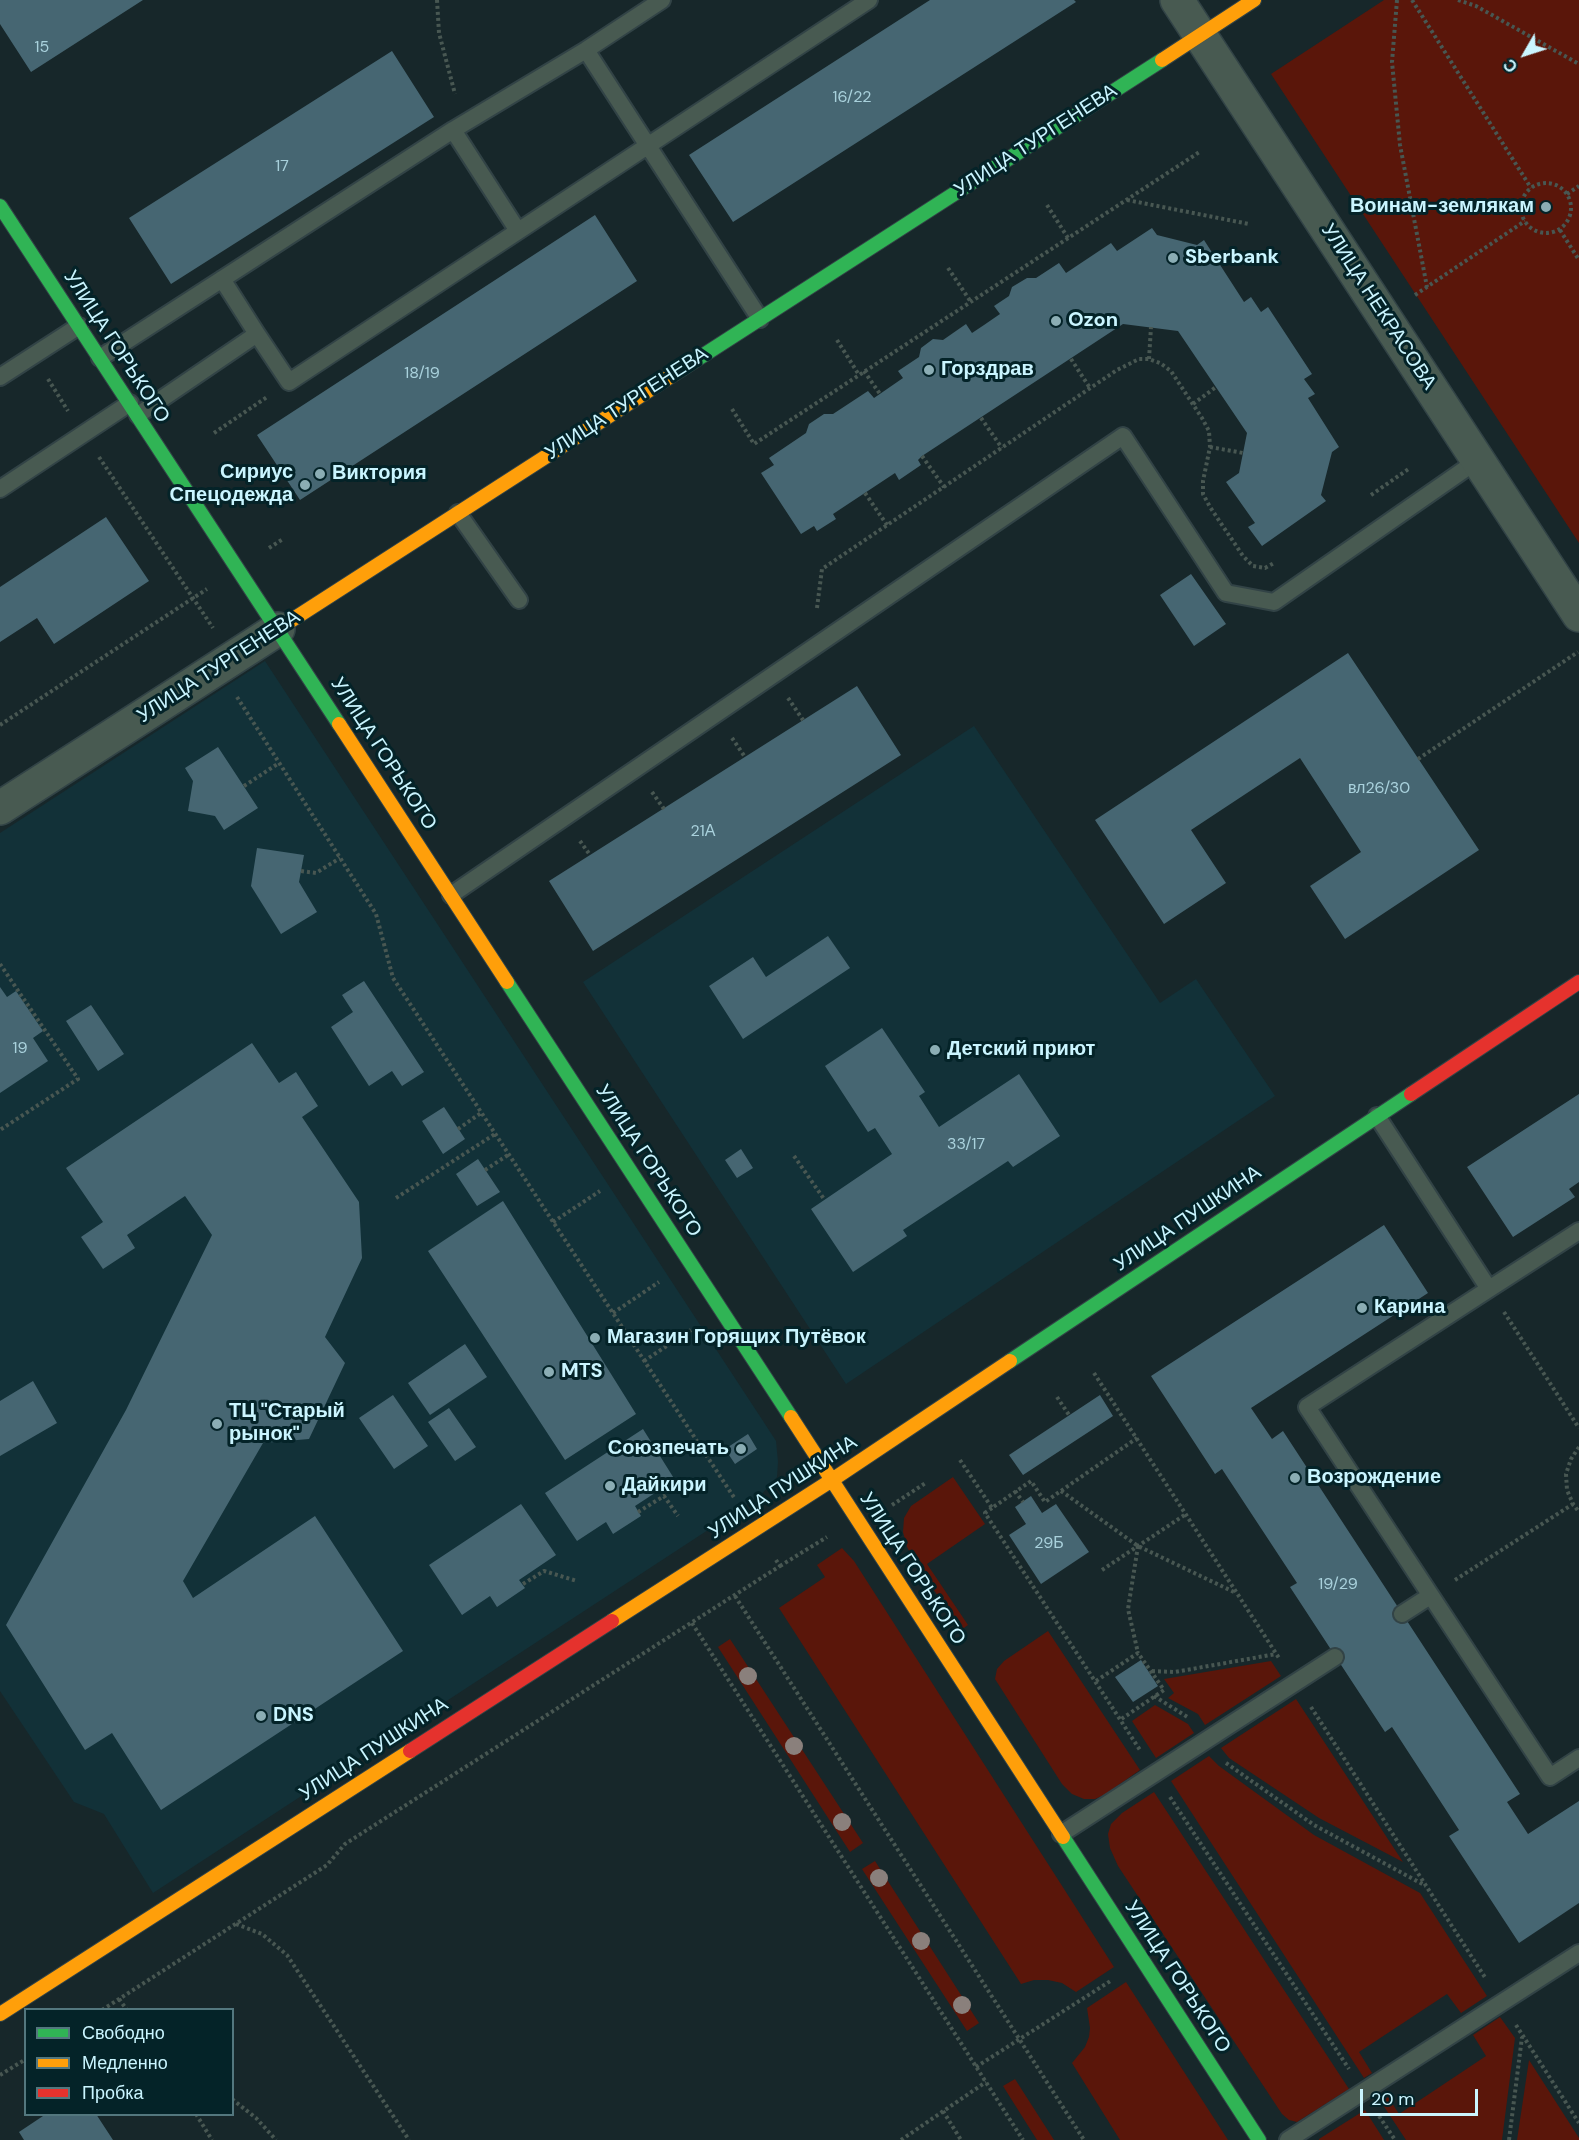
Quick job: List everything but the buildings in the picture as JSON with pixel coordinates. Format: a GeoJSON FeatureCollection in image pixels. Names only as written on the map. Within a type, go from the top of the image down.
{"type":"FeatureCollection","features":[{"type":"Feature","properties":{"kind":"street","name":"УЛИЦА НЕКРАСОВА"},"geometry":{"type":"LineString","coordinates":[[1177,0],[1579,615]]}},
{"type":"Feature","properties":{"kind":"street","name":"УЛИЦА ТУРГЕНЕВА"},"geometry":{"type":"LineString","coordinates":[[0,808],[1254,0]]}},
{"type":"Feature","properties":{"kind":"street","name":"УЛИЦА ГОРЬКОГО"},"geometry":{"type":"LineString","coordinates":[[0,206],[832,1480],[1259,2140]]}},
{"type":"Feature","properties":{"kind":"street","name":"УЛИЦА ПУШКИНА"},"geometry":{"type":"LineString","coordinates":[[0,2014],[832,1480],[1579,982]]}},
{"type":"Feature","properties":{"kind":"lane"},"geometry":{"type":"LineString","coordinates":[[100,358],[453,130],[586,50],[662,0]]}},
{"type":"Feature","properties":{"kind":"lane"},"geometry":{"type":"LineString","coordinates":[[222,279],[289,382],[869,0]]}},
{"type":"Feature","properties":{"kind":"lane"},"geometry":{"type":"LineString","coordinates":[[586,50],[760,319]]}},
{"type":"Feature","properties":{"kind":"lane"},"geometry":{"type":"LineString","coordinates":[[453,130],[518,231]]}},
{"type":"Feature","properties":{"kind":"lane"},"geometry":{"type":"LineString","coordinates":[[0,377],[79,326]]}},
{"type":"Feature","properties":{"kind":"lane"},"geometry":{"type":"LineString","coordinates":[[0,489],[84,434],[134,409],[256,334]]}},
{"type":"Feature","properties":{"kind":"lane"},"geometry":{"type":"LineString","coordinates":[[451,895],[1123,436],[1226,593],[1274,602],[1478,460]]}},
{"type":"Feature","properties":{"kind":"lane"},"geometry":{"type":"LineString","coordinates":[[458,513],[519,600]]}},
{"type":"Feature","properties":{"kind":"lane"},"geometry":{"type":"LineString","coordinates":[[1377,1116],[1488,1289]]}},
{"type":"Feature","properties":{"kind":"lane"},"geometry":{"type":"LineString","coordinates":[[1579,1231],[1307,1407],[1550,1778],[1579,1758]]}},
{"type":"Feature","properties":{"kind":"lane"},"geometry":{"type":"LineString","coordinates":[[1402,1614],[1430,1596]]}},
{"type":"Feature","properties":{"kind":"lane"},"geometry":{"type":"LineString","coordinates":[[1061,1834],[1335,1657]]}},
{"type":"Feature","properties":{"kind":"lane"},"geometry":{"type":"LineString","coordinates":[[1288,2140],[1579,1953]]}},
{"type":"Feature","properties":{"kind":"path"},"geometry":{"type":"LineString","coordinates":[[437,0],[439,33],[458,105],[453,130]]}},
{"type":"Feature","properties":{"kind":"path"},"geometry":{"type":"LineString","coordinates":[[1396,0],[1392,62],[1400,145],[1427,287]]}},
{"type":"Feature","properties":{"kind":"path"},"geometry":{"type":"LineString","coordinates":[[1412,0],[1532,188]]}},
{"type":"Feature","properties":{"kind":"path"},"geometry":{"type":"LineString","coordinates":[[1458,0],[1476,6],[1579,64]]}},
{"type":"Feature","properties":{"kind":"path"},"geometry":{"type":"LineString","coordinates":[[732,409],[754,444],[1201,151]]}},
{"type":"Feature","properties":{"kind":"path"},"geometry":{"type":"LineString","coordinates":[[1548,183],[1563,189],[1567,194],[1572,206],[1571,212],[1569,219],[1560,230],[1545,234],[1536,232],[1525,221],[1521,213],[1522,202],[1532,188],[1548,183]]}},
{"type":"Feature","properties":{"kind":"path"},"geometry":{"type":"LineString","coordinates":[[1567,194],[1579,186]]}},
{"type":"Feature","properties":{"kind":"path"},"geometry":{"type":"LineString","coordinates":[[1126,200],[1249,224]]}},
{"type":"Feature","properties":{"kind":"path"},"geometry":{"type":"LineString","coordinates":[[1047,205],[1068,238]]}},
{"type":"Feature","properties":{"kind":"path"},"geometry":{"type":"LineString","coordinates":[[1407,301],[1525,221]]}},
{"type":"Feature","properties":{"kind":"path"},"geometry":{"type":"LineString","coordinates":[[1560,230],[1579,260]]}},
{"type":"Feature","properties":{"kind":"path"},"geometry":{"type":"LineString","coordinates":[[948,268],[971,302]]}},
{"type":"Feature","properties":{"kind":"path"},"geometry":{"type":"LineString","coordinates":[[1149,359],[1151,327]]}},
{"type":"Feature","properties":{"kind":"path"},"geometry":{"type":"LineString","coordinates":[[837,340],[859,375]]}},
{"type":"Feature","properties":{"kind":"path"},"geometry":{"type":"LineString","coordinates":[[32,356],[216,632],[237,696],[376,914],[393,978],[780,1566],[345,1844],[327,1865],[105,2008]]}},
{"type":"Feature","properties":{"kind":"path"},"geometry":{"type":"LineString","coordinates":[[1071,359],[1090,388]]}},
{"type":"Feature","properties":{"kind":"path"},"geometry":{"type":"LineString","coordinates":[[864,371],[880,394]]}},
{"type":"Feature","properties":{"kind":"path"},"geometry":{"type":"LineString","coordinates":[[214,433],[289,382]]}},
{"type":"Feature","properties":{"kind":"path"},"geometry":{"type":"LineString","coordinates":[[1192,404],[1216,387]]}},
{"type":"Feature","properties":{"kind":"path"},"geometry":{"type":"LineString","coordinates":[[981,418],[1002,448]]}},
{"type":"Feature","properties":{"kind":"path"},"geometry":{"type":"LineString","coordinates":[[1210,447],[1243,453]]}},
{"type":"Feature","properties":{"kind":"path"},"geometry":{"type":"LineString","coordinates":[[922,456],[944,487]]}},
{"type":"Feature","properties":{"kind":"path"},"geometry":{"type":"LineString","coordinates":[[865,493],[887,525]]}},
{"type":"Feature","properties":{"kind":"path"},"geometry":{"type":"LineString","coordinates":[[0,725],[283,539]]}},
{"type":"Feature","properties":{"kind":"path"},"geometry":{"type":"LineString","coordinates":[[1418,759],[1579,652]]}},
{"type":"Feature","properties":{"kind":"path"},"geometry":{"type":"LineString","coordinates":[[244,786],[279,763]]}},
{"type":"Feature","properties":{"kind":"path"},"geometry":{"type":"LineString","coordinates":[[301,872],[316,873],[340,858]]}},
{"type":"Feature","properties":{"kind":"path"},"geometry":{"type":"LineString","coordinates":[[0,964],[78,1079],[0,1130]]}},
{"type":"Feature","properties":{"kind":"path"},"geometry":{"type":"LineString","coordinates":[[458,1129],[481,1113]]}},
{"type":"Feature","properties":{"kind":"path"},"geometry":{"type":"LineString","coordinates":[[396,1198],[495,1134]]}},
{"type":"Feature","properties":{"kind":"path"},"geometry":{"type":"LineString","coordinates":[[485,1170],[508,1155]]}},
{"type":"Feature","properties":{"kind":"path"},"geometry":{"type":"LineString","coordinates":[[794,1156],[825,1199]]}},
{"type":"Feature","properties":{"kind":"path"},"geometry":{"type":"LineString","coordinates":[[553,1222],[630,1171]]}},
{"type":"Feature","properties":{"kind":"path"},"geometry":{"type":"LineString","coordinates":[[613,1313],[690,1262]]}},
{"type":"Feature","properties":{"kind":"path"},"geometry":{"type":"LineString","coordinates":[[1488,1289],[1579,1428]]}},
{"type":"Feature","properties":{"kind":"path"},"geometry":{"type":"LineString","coordinates":[[644,1361],[721,1310]]}},
{"type":"Feature","properties":{"kind":"path"},"geometry":{"type":"LineString","coordinates":[[1094,1373],[1579,2123]]}},
{"type":"Feature","properties":{"kind":"path"},"geometry":{"type":"LineString","coordinates":[[1057,1397],[1069,1416]]}},
{"type":"Feature","properties":{"kind":"path"},"geometry":{"type":"LineString","coordinates":[[1137,1438],[1045,1502],[1031,1481],[985,1513],[1395,2140]]}},
{"type":"Feature","properties":{"kind":"path"},"geometry":{"type":"LineString","coordinates":[[1579,1448],[1571,1459],[1566,1474],[1567,1490],[1579,1512]]}},
{"type":"Feature","properties":{"kind":"path"},"geometry":{"type":"LineString","coordinates":[[960,1460],[992,1508]]}},
{"type":"Feature","properties":{"kind":"path"},"geometry":{"type":"LineString","coordinates":[[1015,1491],[1023,1502]]}},
{"type":"Feature","properties":{"kind":"path"},"geometry":{"type":"LineString","coordinates":[[1061,1491],[1138,1546],[1237,1593]]}},
{"type":"Feature","properties":{"kind":"path"},"geometry":{"type":"LineString","coordinates":[[638,1512],[664,1496],[678,1516]]}},
{"type":"Feature","properties":{"kind":"path"},"geometry":{"type":"LineString","coordinates":[[1430,1596],[1573,1504]]}},
{"type":"Feature","properties":{"kind":"path"},"geometry":{"type":"LineString","coordinates":[[1102,1570],[1186,1515]]}},
{"type":"Feature","properties":{"kind":"path"},"geometry":{"type":"LineString","coordinates":[[1120,1720],[1164,1690],[1138,1653],[1128,1609],[1138,1546]]}},
{"type":"Feature","properties":{"kind":"path"},"geometry":{"type":"LineString","coordinates":[[523,1584],[544,1571],[577,1581]]}},
{"type":"Feature","properties":{"kind":"path"},"geometry":{"type":"LineString","coordinates":[[735,1596],[1084,2140]]}},
{"type":"Feature","properties":{"kind":"path"},"geometry":{"type":"LineString","coordinates":[[692,1623],[1023,2140]]}},
{"type":"Feature","properties":{"kind":"path"},"geometry":{"type":"LineString","coordinates":[[1095,1681],[1138,1653]]}},
{"type":"Feature","properties":{"kind":"path"},"geometry":{"type":"LineString","coordinates":[[1151,1671],[1175,1672],[1276,1654]]}},
{"type":"Feature","properties":{"kind":"path"},"geometry":{"type":"LineString","coordinates":[[1154,1696],[1193,1720],[1222,1760],[1314,1825],[1426,1887]]}},
{"type":"Feature","properties":{"kind":"path"},"geometry":{"type":"LineString","coordinates":[[236,1924],[262,1934],[287,1955],[409,2140]]}},
{"type":"Feature","properties":{"kind":"path"},"geometry":{"type":"LineString","coordinates":[[976,2067],[1143,1960]]}},
{"type":"Feature","properties":{"kind":"path"},"geometry":{"type":"LineString","coordinates":[[119,1999],[126,2008]]}},
{"type":"Feature","properties":{"kind":"path"},"geometry":{"type":"LineString","coordinates":[[1509,2140],[1522,2035]]}},
{"type":"Feature","properties":{"kind":"path"},"geometry":{"type":"LineString","coordinates":[[0,2075],[24,2060]]}},
{"type":"Feature","properties":{"kind":"path"},"geometry":{"type":"LineString","coordinates":[[901,2140],[986,2082]]}},
{"type":"Feature","properties":{"kind":"path"},"geometry":{"type":"LineString","coordinates":[[234,2101],[256,2118],[276,2140]]}},
{"type":"Feature","properties":{"kind":"path"},"geometry":{"type":"LineString","coordinates":[[943,2111],[961,2140]]}},
{"type":"Feature","properties":{"kind":"path"},"geometry":{"type":"LineString","coordinates":[[197,2116],[212,2140]]}},
{"type":"Feature","properties":{"kind":"shaded area"},"geometry":{"type":"Polygon","coordinates":[[[1384,0],[1579,0],[1579,543],[1271,74],[1384,0]]]}},
{"type":"Feature","properties":{"kind":"shaded area"},"geometry":{"type":"Polygon","coordinates":[[[265,661],[776,1441],[777,1477],[760,1496],[153,1893],[104,1814],[74,1802],[0,1691],[0,833],[265,661]]]}},
{"type":"Feature","properties":{"kind":"shaded area","name":"Детский приют"},"geometry":{"type":"Polygon","coordinates":[[[974,726],[1160,1003],[1196,979],[1275,1096],[846,1384],[583,982],[974,726]]]}},
{"type":"Feature","properties":{"kind":"shaded area"},"geometry":{"type":"Polygon","coordinates":[[[953,1477],[985,1524],[927,1564],[968,1625],[961,1630],[917,1565],[907,1547],[903,1532],[904,1518],[911,1506],[953,1477]]]}},
{"type":"Feature","properties":{"kind":"shaded area"},"geometry":{"type":"Polygon","coordinates":[[[842,1548],[854,1561],[1114,1967],[1076,1992],[1062,1983],[1048,1980],[1034,1980],[1021,1984],[779,1608],[825,1577],[817,1565],[842,1548]]]}},
{"type":"Feature","properties":{"kind":"shaded area"},"geometry":{"type":"Polygon","coordinates":[[[1048,1631],[1140,1770],[1095,1799],[1084,1799],[1072,1794],[1062,1784],[995,1679],[997,1669],[1004,1661],[1048,1631]]]}},
{"type":"Feature","properties":{"kind":"shaded area"},"geometry":{"type":"Polygon","coordinates":[[[730,1639],[863,1843],[850,1852],[718,1647],[730,1639]]]}},
{"type":"Feature","properties":{"kind":"shaded area"},"geometry":{"type":"Polygon","coordinates":[[[1271,1661],[1281,1676],[1205,1725],[1198,1714],[1168,1698],[1174,1693],[1164,1679],[1271,1661]]]}},
{"type":"Feature","properties":{"kind":"shaded area"},"geometry":{"type":"Polygon","coordinates":[[[1296,1699],[1403,1862],[1319,1818],[1229,1758],[1221,1748],[1296,1699]]]}},
{"type":"Feature","properties":{"kind":"shaded area"},"geometry":{"type":"Polygon","coordinates":[[[1155,1705],[1188,1724],[1194,1733],[1156,1758],[1132,1721],[1155,1705]]]}},
{"type":"Feature","properties":{"kind":"shaded area"},"geometry":{"type":"Polygon","coordinates":[[[1209,1756],[1219,1766],[1314,1835],[1420,1893],[1487,1996],[1461,2013],[1447,1994],[1359,2052],[1372,2073],[1364,2078],[1171,1781],[1209,1756]]]}},
{"type":"Feature","properties":{"kind":"shaded area"},"geometry":{"type":"Polygon","coordinates":[[[1154,1792],[1349,2089],[1297,2122],[1289,2120],[1282,2114],[1118,1866],[1110,1848],[1108,1834],[1111,1824],[1122,1813],[1154,1792]]]}},
{"type":"Feature","properties":{"kind":"shaded area"},"geometry":{"type":"Polygon","coordinates":[[[875,1861],[979,2023],[967,2031],[862,1869],[875,1861]]]}},
{"type":"Feature","properties":{"kind":"shaded area"},"geometry":{"type":"Polygon","coordinates":[[[1126,1982],[1228,2140],[1120,2140],[1072,2063],[1085,2047],[1089,2037],[1087,2008],[1126,1982]]]}},
{"type":"Feature","properties":{"kind":"shaded area"},"geometry":{"type":"Polygon","coordinates":[[[1500,2017],[1515,2038],[1502,2140],[1406,2140],[1381,2102],[1388,2097],[1399,2114],[1486,2056],[1473,2035],[1500,2017]]]}},
{"type":"Feature","properties":{"kind":"shaded area"},"geometry":{"type":"Polygon","coordinates":[[[1529,2060],[1579,2138],[1579,2140],[1517,2140],[1529,2060]]]}},
{"type":"Feature","properties":{"kind":"shaded area"},"geometry":{"type":"Polygon","coordinates":[[[1015,2079],[1054,2140],[1037,2140],[1003,2086],[1015,2079]]]}},
{"type":"Feature","properties":{"kind":"shaded area"},"geometry":{"type":"Polygon","coordinates":[[[1365,2110],[1384,2140],[1319,2140],[1319,2139],[1365,2110]]]}},
{"type":"Feature","properties":{"kind":"traffic: fast"},"geometry":{"type":"LineString","coordinates":[[682,369],[1162,60]]}},
{"type":"Feature","properties":{"kind":"traffic: fast"},"geometry":{"type":"LineString","coordinates":[[0,206],[339,724]]}},
{"type":"Feature","properties":{"kind":"traffic: fast"},"geometry":{"type":"LineString","coordinates":[[507,982],[791,1417]]}},
{"type":"Feature","properties":{"kind":"traffic: fast"},"geometry":{"type":"LineString","coordinates":[[1010,1361],[1411,1094]]}},
{"type":"Feature","properties":{"kind":"traffic: fast"},"geometry":{"type":"LineString","coordinates":[[1063,1837],[1259,2140]]}},
{"type":"Feature","properties":{"kind":"traffic: slow"},"geometry":{"type":"LineString","coordinates":[[1162,60],[1254,0]]}},
{"type":"Feature","properties":{"kind":"traffic: slow"},"geometry":{"type":"LineString","coordinates":[[278,629],[682,369]]}},
{"type":"Feature","properties":{"kind":"traffic: slow"},"geometry":{"type":"LineString","coordinates":[[339,724],[507,982]]}},
{"type":"Feature","properties":{"kind":"traffic: slow"},"geometry":{"type":"LineString","coordinates":[[612,1621],[832,1480],[1010,1361]]}},
{"type":"Feature","properties":{"kind":"traffic: slow"},"geometry":{"type":"LineString","coordinates":[[791,1417],[1063,1837]]}},
{"type":"Feature","properties":{"kind":"traffic: slow"},"geometry":{"type":"LineString","coordinates":[[0,2014],[410,1751]]}},
{"type":"Feature","properties":{"kind":"traffic: jam"},"geometry":{"type":"LineString","coordinates":[[1411,1094],[1579,982]]}},
{"type":"Feature","properties":{"kind":"traffic: jam"},"geometry":{"type":"LineString","coordinates":[[410,1751],[612,1621]]}},
{"type":"Feature","properties":{"kind":"place","name":"Воинам-землякам"},"geometry":{"type":"Point","coordinates":[1546,207]}},
{"type":"Feature","properties":{"kind":"place","name":"Sberbank"},"geometry":{"type":"Point","coordinates":[1173,258]}},
{"type":"Feature","properties":{"kind":"place","name":"Ozon"},"geometry":{"type":"Point","coordinates":[1056,321]}},
{"type":"Feature","properties":{"kind":"place","name":"Горздрав"},"geometry":{"type":"Point","coordinates":[929,370]}},
{"type":"Feature","properties":{"kind":"place","name":"Виктория"},"geometry":{"type":"Point","coordinates":[320,474]}},
{"type":"Feature","properties":{"kind":"place","name":"Сириус Спецодежда"},"geometry":{"type":"Point","coordinates":[305,485]}},
{"type":"Feature","properties":{"kind":"place","name":"Детский приют"},"geometry":{"type":"Point","coordinates":[935,1050]}},
{"type":"Feature","properties":{"kind":"place","name":"Карина"},"geometry":{"type":"Point","coordinates":[1362,1308]}},
{"type":"Feature","properties":{"kind":"place","name":"Магазин Горящих Путёвок"},"geometry":{"type":"Point","coordinates":[595,1338]}},
{"type":"Feature","properties":{"kind":"place","name":"MTS"},"geometry":{"type":"Point","coordinates":[549,1372]}},
{"type":"Feature","properties":{"kind":"place","name":"ТЦ \"Старый рынок\""},"geometry":{"type":"Point","coordinates":[217,1424]}},
{"type":"Feature","properties":{"kind":"place","name":"Союзпечать"},"geometry":{"type":"Point","coordinates":[741,1449]}},
{"type":"Feature","properties":{"kind":"place","name":"Возрождение"},"geometry":{"type":"Point","coordinates":[1295,1478]}},
{"type":"Feature","properties":{"kind":"place","name":"Дайкири"},"geometry":{"type":"Point","coordinates":[610,1486]}},
{"type":"Feature","properties":{"kind":"place","name":"DNS"},"geometry":{"type":"Point","coordinates":[261,1716]}}]}
